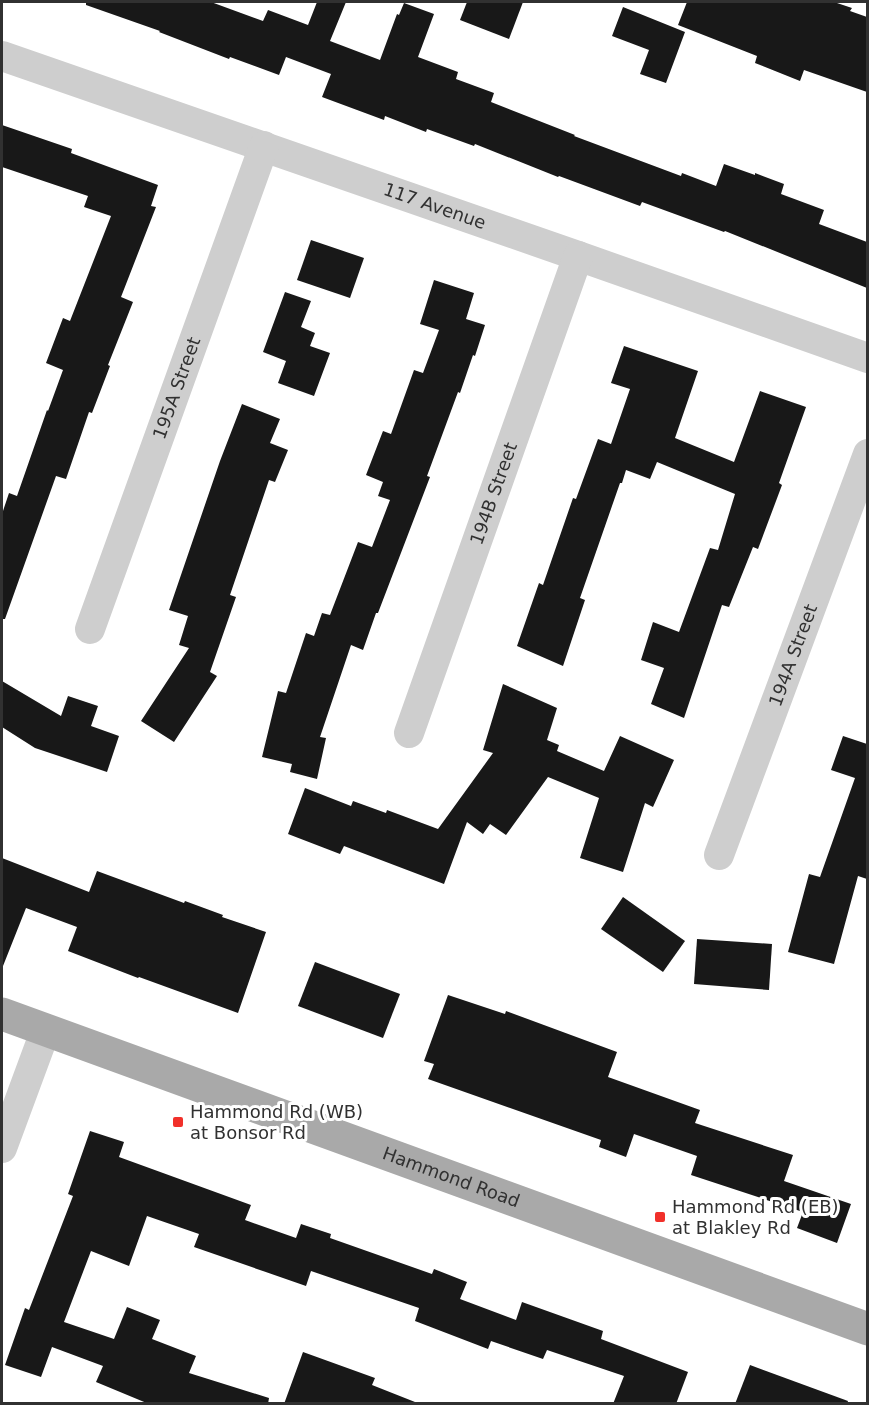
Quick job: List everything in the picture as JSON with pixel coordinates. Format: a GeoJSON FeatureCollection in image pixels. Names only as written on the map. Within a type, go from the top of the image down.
{"type":"FeatureCollection","features":[{"type":"Feature","properties":{"kind":"main road","name":"Hammond Road"},"geometry":{"type":"LineString","coordinates":[[2,1014],[867,1329]]}},
{"type":"Feature","properties":{"kind":"street","name":"117 Avenue"},"geometry":{"type":"LineString","coordinates":[[2,56],[867,358]]}},
{"type":"Feature","properties":{"kind":"street","name":"195A Street"},"geometry":{"type":"LineString","coordinates":[[90,629],[264,146]]}},
{"type":"Feature","properties":{"kind":"street","name":"194B Street"},"geometry":{"type":"LineString","coordinates":[[409,733],[578,256]]}},
{"type":"Feature","properties":{"kind":"street","name":"194A Street"},"geometry":{"type":"LineString","coordinates":[[719,855],[867,454]]}},
{"type":"Feature","properties":{"kind":"street"},"geometry":{"type":"LineString","coordinates":[[2,1148],[46,1029]]}},
{"type":"Feature","properties":{"kind":"building"},"geometry":{"type":"Polygon","coordinates":[[[86,2],[211,2],[263,21],[268,10],[308,25],[317,2],[346,2],[330,41],[380,60],[397,14],[399,15],[404,3],[434,14],[418,57],[458,72],[456,79],[494,93],[491,102],[681,176],[682,173],[716,186],[724,164],[784,184],[781,194],[824,210],[819,224],[867,242],[867,288],[725,231],[642,202],[640,206],[475,144],[474,146],[427,129],[426,132],[385,116],[384,120],[322,97],[331,74],[286,57],[279,75],[230,57],[229,59],[160,31],[86,5],[86,2]]]}},
{"type":"Feature","properties":{"kind":"building"},"geometry":{"type":"Polygon","coordinates":[[[467,2],[523,2],[509,39],[460,20],[467,2]]]}},
{"type":"Feature","properties":{"kind":"building"},"geometry":{"type":"Polygon","coordinates":[[[687,2],[834,2],[852,8],[850,11],[867,17],[867,92],[804,70],[800,81],[755,63],[757,56],[678,25],[687,2]]]}},
{"type":"Feature","properties":{"kind":"building"},"geometry":{"type":"Polygon","coordinates":[[[623,7],[685,32],[666,83],[640,74],[649,50],[612,36],[623,7]]]}},
{"type":"Feature","properties":{"kind":"building"},"geometry":{"type":"Polygon","coordinates":[[[2,125],[72,149],[71,153],[158,185],[151,206],[156,207],[121,297],[133,302],[92,413],[89,412],[66,479],[56,476],[5,619],[2,619],[2,514],[9,493],[17,496],[63,370],[46,363],[63,318],[70,321],[111,216],[84,207],[88,196],[2,167],[2,125]]]}},
{"type":"Feature","properties":{"kind":"building"},"geometry":{"type":"Polygon","coordinates":[[[311,240],[364,258],[350,298],[297,280],[311,240]]]}},
{"type":"Feature","properties":{"kind":"building"},"geometry":{"type":"Polygon","coordinates":[[[434,280],[474,293],[466,319],[485,325],[427,476],[430,477],[363,650],[351,645],[320,737],[326,738],[317,779],[290,772],[292,764],[262,757],[278,691],[286,693],[306,633],[314,636],[322,613],[330,615],[358,542],[372,547],[390,500],[378,496],[383,482],[366,475],[383,431],[391,434],[414,370],[423,373],[439,330],[420,324],[434,280]]]}},
{"type":"Feature","properties":{"kind":"building"},"geometry":{"type":"Polygon","coordinates":[[[285,292],[311,301],[301,327],[315,333],[310,346],[330,353],[314,396],[278,383],[286,361],[263,352],[285,292]]]}},
{"type":"Feature","properties":{"kind":"building"},"geometry":{"type":"Polygon","coordinates":[[[624,346],[698,371],[675,438],[734,462],[760,391],[806,407],[779,483],[782,485],[758,549],[753,547],[729,607],[722,605],[684,718],[651,704],[664,668],[641,660],[653,622],[679,632],[710,548],[718,550],[735,494],[657,462],[650,479],[626,470],[580,598],[585,600],[563,666],[517,646],[539,583],[543,585],[573,498],[576,499],[598,439],[611,444],[630,389],[611,383],[624,346]]]}},
{"type":"Feature","properties":{"kind":"building"},"geometry":{"type":"Polygon","coordinates":[[[242,404],[280,419],[270,443],[288,450],[275,482],[269,480],[230,595],[236,597],[210,672],[217,676],[174,742],[141,721],[189,648],[179,645],[188,616],[169,610],[242,404]]]}},
{"type":"Feature","properties":{"kind":"building"},"geometry":{"type":"Polygon","coordinates":[[[2,681],[61,716],[68,696],[98,706],[91,726],[119,736],[107,772],[35,748],[2,727],[2,681]]]}},
{"type":"Feature","properties":{"kind":"building"},"geometry":{"type":"Polygon","coordinates":[[[503,684],[557,708],[547,740],[559,745],[557,751],[604,771],[620,736],[674,760],[653,807],[645,803],[623,872],[580,858],[599,798],[548,777],[506,835],[490,824],[483,834],[467,822],[444,884],[344,846],[340,854],[288,834],[305,788],[351,806],[353,801],[386,813],[387,810],[438,829],[493,753],[483,750],[503,684]]]}},
{"type":"Feature","properties":{"kind":"building"},"geometry":{"type":"Polygon","coordinates":[[[843,736],[867,744],[867,879],[858,876],[834,964],[788,952],[809,874],[820,877],[855,778],[831,770],[843,736]]]}},
{"type":"Feature","properties":{"kind":"building"},"geometry":{"type":"Polygon","coordinates":[[[2,858],[89,892],[97,871],[266,932],[238,1013],[68,951],[77,927],[26,908],[2,966],[2,858]]]}},
{"type":"Feature","properties":{"kind":"building"},"geometry":{"type":"Polygon","coordinates":[[[623,897],[685,941],[663,972],[601,929],[623,897]]]}},
{"type":"Feature","properties":{"kind":"building"},"geometry":{"type":"Polygon","coordinates":[[[697,939],[772,944],[769,990],[694,984],[697,939]]]}},
{"type":"Feature","properties":{"kind":"building"},"geometry":{"type":"Polygon","coordinates":[[[315,962],[400,994],[383,1038],[298,1006],[315,962]]]}},
{"type":"Feature","properties":{"kind":"building"},"geometry":{"type":"Polygon","coordinates":[[[448,995],[505,1014],[506,1011],[617,1052],[608,1077],[700,1110],[695,1123],[793,1155],[784,1181],[851,1204],[837,1243],[797,1228],[803,1212],[691,1175],[697,1156],[634,1134],[626,1157],[599,1147],[601,1140],[428,1079],[434,1064],[424,1061],[448,995]]]}},
{"type":"Feature","properties":{"kind":"building"},"geometry":{"type":"Polygon","coordinates":[[[90,1131],[124,1142],[119,1157],[251,1205],[245,1220],[296,1238],[301,1224],[331,1234],[330,1238],[432,1274],[434,1269],[467,1282],[460,1299],[516,1320],[522,1302],[603,1331],[601,1339],[688,1372],[676,1404],[613,1404],[624,1376],[547,1350],[543,1359],[491,1341],[488,1349],[415,1321],[419,1308],[311,1271],[306,1286],[194,1247],[199,1234],[147,1216],[129,1266],[91,1251],[64,1322],[114,1339],[127,1307],[160,1320],[152,1339],[196,1356],[189,1373],[269,1398],[268,1404],[149,1404],[96,1382],[103,1366],[52,1347],[41,1377],[5,1365],[25,1308],[29,1310],[73,1196],[68,1194],[90,1131]]]}},
{"type":"Feature","properties":{"kind":"building"},"geometry":{"type":"Polygon","coordinates":[[[303,1352],[375,1378],[372,1385],[415,1402],[415,1404],[284,1404],[303,1352]]]}},
{"type":"Feature","properties":{"kind":"building"},"geometry":{"type":"Polygon","coordinates":[[[750,1365],[848,1401],[847,1404],[735,1404],[750,1365]]]}},
{"type":"Feature","properties":{"kind":"place","name":"Hammond Rd (WB) at Bonsor Rd"},"geometry":{"type":"Point","coordinates":[178,1122]}},
{"type":"Feature","properties":{"kind":"place","name":"Hammond Rd (EB) at Blakley Rd"},"geometry":{"type":"Point","coordinates":[660,1217]}}]}
